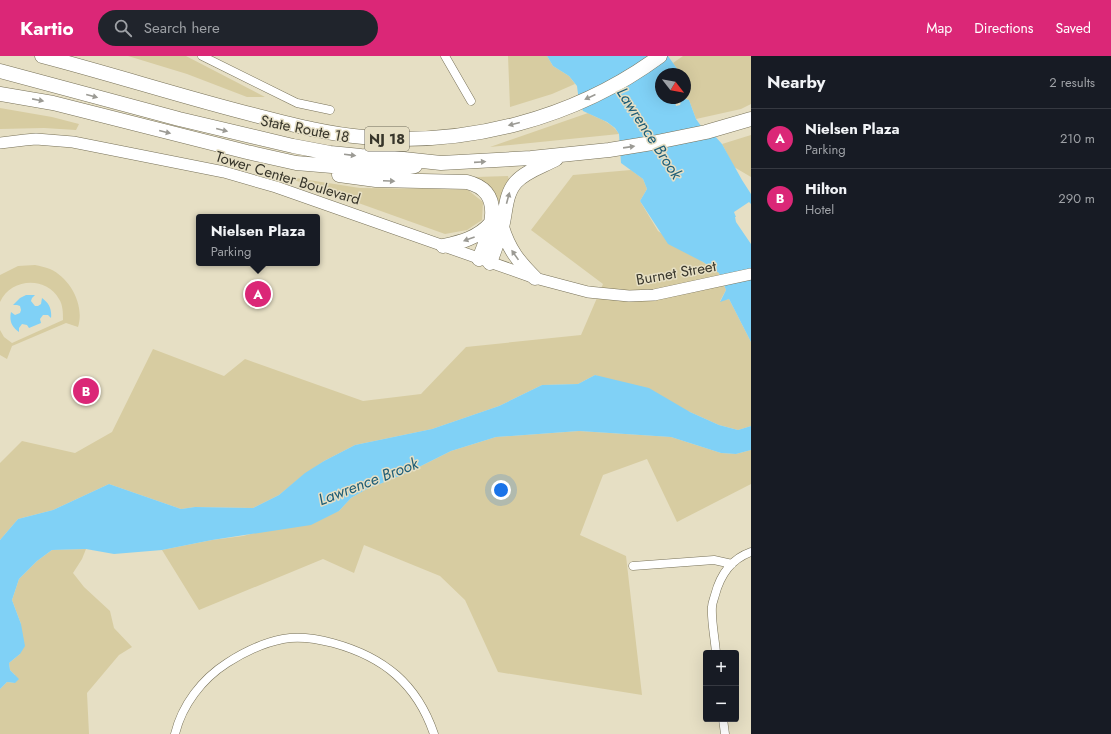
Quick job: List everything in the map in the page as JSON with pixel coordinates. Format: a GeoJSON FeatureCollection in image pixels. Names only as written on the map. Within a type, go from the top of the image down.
{"type":"FeatureCollection","features":[{"type":"Feature","properties":{"kind":"highway","name":"State Route 18"},"geometry":{"type":"LineString","coordinates":[[42,56],[231,110],[310,129],[362,137],[409,139],[465,135],[515,124],[551,113],[607,89],[640,70],[660,56]]}},
{"type":"Feature","properties":{"kind":"highway","name":"State Route 18"},"geometry":{"type":"LineString","coordinates":[[0,71],[186,121],[293,146],[330,153],[441,163],[526,159],[590,152],[668,140],[706,132],[748,120]]}},
{"type":"Feature","properties":{"kind":"highway"},"geometry":{"type":"LineString","coordinates":[[0,94],[53,103],[340,175],[364,179],[403,182],[472,183],[483,190],[489,198],[496,225],[511,251],[534,278]]}},
{"type":"Feature","properties":{"kind":"highway"},"geometry":{"type":"LineString","coordinates":[[484,261],[496,225],[509,194],[516,182],[529,172],[566,155]]}},
{"type":"Feature","properties":{"kind":"highway"},"geometry":{"type":"LineString","coordinates":[[296,163],[372,169],[392,169],[441,163]]}},
{"type":"Feature","properties":{"kind":"highway"},"geometry":{"type":"LineString","coordinates":[[443,246],[474,237],[496,225]]}},
{"type":"Feature","properties":{"kind":"street"},"geometry":{"type":"LineString","coordinates":[[202,56],[297,103],[330,110]]}},
{"type":"Feature","properties":{"kind":"street"},"geometry":{"type":"LineString","coordinates":[[445,56],[471,101]]}},
{"type":"Feature","properties":{"kind":"street","name":"Tower Center Boulevard"},"geometry":{"type":"LineString","coordinates":[[0,144],[25,140],[61,140],[214,170],[257,181],[484,261]]}},
{"type":"Feature","properties":{"kind":"street","name":"Burnet Street"},"geometry":{"type":"LineString","coordinates":[[484,261],[534,278],[588,292],[629,296],[654,295],[751,274]]}},
{"type":"Feature","properties":{"kind":"street"},"geometry":{"type":"LineString","coordinates":[[716,650],[712,607],[717,587],[723,574],[732,564],[744,555],[751,552]]}},
{"type":"Feature","properties":{"kind":"street"},"geometry":{"type":"LineString","coordinates":[[633,566],[714,560],[732,564]]}},
{"type":"Feature","properties":{"kind":"street"},"geometry":{"type":"LineString","coordinates":[[175,734],[185,707],[200,686],[218,669],[242,653],[262,644],[284,638],[307,638],[328,641],[351,648],[369,655],[383,663],[411,690],[431,724],[434,734]]}},
{"type":"Feature","properties":{"kind":"street"},"geometry":{"type":"LineString","coordinates":[[723,722],[725,734]]}},
{"type":"Feature","properties":{"kind":"shaded area"},"geometry":{"type":"Polygon","coordinates":[[[128,56],[186,56],[265,97],[247,97],[187,74],[128,56]]]}},
{"type":"Feature","properties":{"kind":"shaded area"},"geometry":{"type":"Polygon","coordinates":[[[508,56],[547,56],[553,66],[569,76],[575,84],[552,94],[510,107],[508,56]]]}},
{"type":"Feature","properties":{"kind":"shaded area"},"geometry":{"type":"Polygon","coordinates":[[[683,56],[751,56],[751,104],[741,109],[696,119],[690,104],[691,68],[677,68],[673,63],[683,56]]]}},
{"type":"Feature","properties":{"kind":"shaded area"},"geometry":{"type":"Polygon","coordinates":[[[0,108],[52,117],[79,124],[76,130],[44,128],[0,129],[0,108]]]}},
{"type":"Feature","properties":{"kind":"shaded area"},"geometry":{"type":"Polygon","coordinates":[[[588,113],[613,126],[619,134],[490,147],[588,113]]]}},
{"type":"Feature","properties":{"kind":"shaded area"},"geometry":{"type":"Polygon","coordinates":[[[751,135],[751,177],[734,167],[722,144],[751,135]]]}},
{"type":"Feature","properties":{"kind":"shaded area"},"geometry":{"type":"Polygon","coordinates":[[[631,170],[643,179],[647,189],[640,201],[658,231],[719,273],[726,290],[720,301],[729,299],[751,342],[751,426],[738,430],[719,425],[690,412],[595,375],[578,384],[542,385],[499,406],[432,429],[355,445],[324,461],[279,495],[253,508],[195,507],[181,509],[109,484],[53,510],[18,519],[0,540],[0,463],[22,441],[75,453],[112,432],[153,349],[224,376],[245,359],[363,401],[421,394],[466,347],[581,335],[603,284],[531,230],[573,175],[631,170]]]}},
{"type":"Feature","properties":{"kind":"shaded area"},"geometry":{"type":"Polygon","coordinates":[[[283,176],[360,188],[468,190],[483,202],[482,220],[467,230],[445,234],[283,176]]]}},
{"type":"Feature","properties":{"kind":"shaded area"},"geometry":{"type":"Polygon","coordinates":[[[508,176],[509,180],[500,204],[492,188],[476,177],[508,176]]]}},
{"type":"Feature","properties":{"kind":"shaded area"},"geometry":{"type":"Polygon","coordinates":[[[35,265],[48,268],[57,273],[64,279],[74,293],[79,310],[80,319],[78,327],[66,323],[12,346],[7,359],[0,355],[0,330],[4,337],[12,343],[63,320],[62,306],[59,299],[46,286],[29,283],[20,284],[5,294],[0,302],[0,275],[18,266],[35,265]]]}},
{"type":"Feature","properties":{"kind":"shaded area"},"geometry":{"type":"Polygon","coordinates":[[[579,431],[671,437],[721,453],[736,454],[751,450],[751,484],[677,522],[647,459],[603,475],[580,535],[626,556],[642,695],[498,672],[465,600],[440,576],[364,545],[354,573],[323,559],[199,610],[162,550],[212,540],[243,536],[339,511],[351,498],[365,490],[409,472],[451,451],[496,437],[579,431]]]}},
{"type":"Feature","properties":{"kind":"shaded area"},"geometry":{"type":"Polygon","coordinates":[[[86,549],[82,559],[73,573],[84,587],[110,611],[114,628],[132,647],[119,655],[87,693],[89,734],[0,734],[0,689],[7,682],[15,683],[15,675],[10,670],[9,663],[20,654],[21,624],[12,600],[19,579],[37,561],[52,550],[86,549]]]}},
{"type":"Feature","properties":{"kind":"water","name":"Lawrence Brook"},"geometry":{"type":"Polygon","coordinates":[[[547,56],[668,56],[677,68],[655,68],[655,104],[676,104],[676,106],[680,104],[690,104],[696,119],[701,126],[714,135],[722,144],[751,194],[751,204],[749,202],[734,212],[736,222],[751,244],[751,342],[729,299],[720,302],[726,290],[719,273],[703,262],[668,244],[640,201],[647,189],[643,179],[621,163],[619,134],[615,128],[607,122],[583,111],[579,102],[577,86],[569,76],[553,66],[547,56]]]}},
{"type":"Feature","properties":{"kind":"water"},"geometry":{"type":"Polygon","coordinates":[[[26,295],[35,295],[31,301],[35,306],[41,304],[42,298],[48,304],[51,318],[48,315],[43,315],[40,319],[41,323],[29,328],[27,325],[22,324],[19,328],[19,332],[12,324],[10,318],[11,312],[15,315],[20,313],[20,306],[13,305],[20,298],[26,295]]]}},
{"type":"Feature","properties":{"kind":"water","name":"Lawrence Brook"},"geometry":{"type":"Polygon","coordinates":[[[595,375],[649,388],[690,412],[719,425],[738,430],[751,426],[751,450],[736,454],[721,453],[671,437],[579,431],[496,437],[451,451],[409,472],[365,490],[351,498],[339,511],[311,525],[212,540],[162,550],[114,554],[86,549],[52,550],[37,561],[19,579],[12,600],[21,624],[25,646],[20,654],[9,663],[10,670],[19,679],[15,683],[7,682],[0,689],[0,540],[18,519],[53,510],[109,484],[181,509],[195,507],[253,508],[279,495],[305,473],[324,461],[355,445],[432,429],[499,406],[542,385],[578,384],[595,375]]]}},
{"type":"Feature","properties":{"kind":"place","name":"Nielsen Plaza"},"geometry":{"type":"Point","coordinates":[258,294]}},
{"type":"Feature","properties":{"kind":"place","name":"Hilton"},"geometry":{"type":"Point","coordinates":[86,391]}}]}
